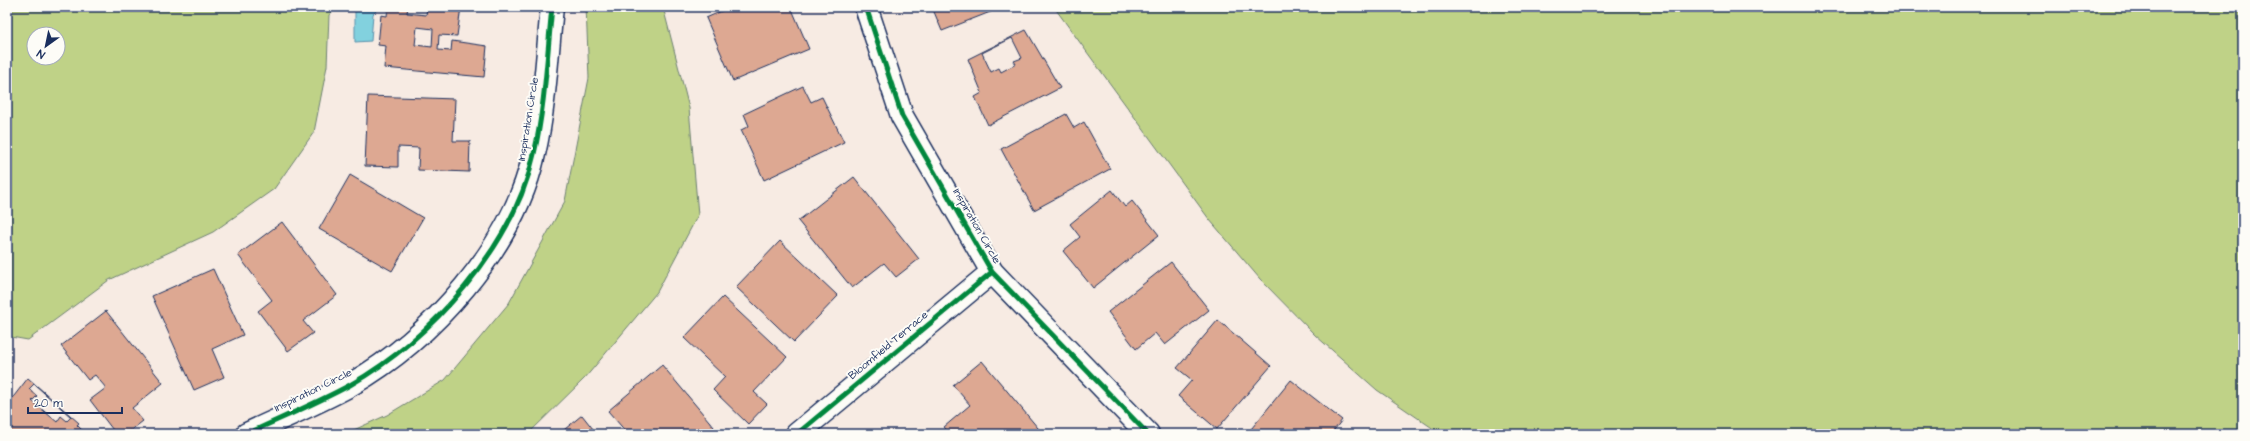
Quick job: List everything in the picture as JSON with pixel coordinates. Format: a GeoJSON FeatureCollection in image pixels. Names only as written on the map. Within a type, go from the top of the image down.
{"type":"FeatureCollection","features":[{"type":"Feature","properties":{"kind":"street","name":"Inspiration Circle"},"geometry":{"type":"LineString","coordinates":[[247,434],[351,385],[406,347],[450,304],[483,263],[518,203],[534,155],[541,114],[552,7]]}},
{"type":"Feature","properties":{"kind":"street","name":"Inspiration Circle"},"geometry":{"type":"LineString","coordinates":[[866,7],[902,116],[992,272],[1148,434]]}},
{"type":"Feature","properties":{"kind":"street","name":"Bloomfield Terrace"},"geometry":{"type":"LineString","coordinates":[[797,434],[992,272]]}},
{"type":"Feature","properties":{"kind":"green space"},"geometry":{"type":"Polygon","coordinates":[[[7,7],[336,7],[329,15],[327,66],[314,132],[274,189],[213,232],[109,280],[28,340],[11,337],[7,341],[7,7]]]}},
{"type":"Feature","properties":{"kind":"green space"},"geometry":{"type":"Polygon","coordinates":[[[586,7],[663,7],[689,108],[698,215],[657,292],[585,378],[528,434],[345,434],[387,415],[445,380],[509,303],[565,201],[589,78],[586,7]]]}},
{"type":"Feature","properties":{"kind":"green space"},"geometry":{"type":"Polygon","coordinates":[[[1054,7],[2243,7],[2243,434],[1441,434],[1377,390],[1315,335],[1260,279],[1209,219],[1054,7]]]}},
{"type":"Feature","properties":{"kind":"water"},"geometry":{"type":"Polygon","coordinates":[[[355,7],[379,8],[373,14],[371,41],[355,42],[355,7]]]}},
{"type":"Feature","properties":{"kind":"building"},"geometry":{"type":"Polygon","coordinates":[[[388,7],[408,7],[407,13],[426,15],[427,7],[461,7],[457,36],[439,35],[438,50],[451,51],[452,41],[487,46],[484,77],[384,68],[386,46],[378,45],[381,15],[387,16],[388,7]],[[417,27],[415,45],[432,47],[433,29],[417,27]]]}},
{"type":"Feature","properties":{"kind":"building"},"geometry":{"type":"Polygon","coordinates":[[[731,7],[777,7],[777,9],[791,7],[809,49],[733,81],[706,18],[731,7]]]}},
{"type":"Feature","properties":{"kind":"building"},"geometry":{"type":"Polygon","coordinates":[[[932,7],[1003,7],[942,31],[932,7]]]}},
{"type":"Feature","properties":{"kind":"building"},"geometry":{"type":"Polygon","coordinates":[[[1026,30],[1060,88],[988,125],[975,97],[982,93],[968,59],[1026,30]],[[1012,38],[982,53],[991,72],[999,68],[1001,72],[1016,64],[1014,61],[1022,58],[1012,38]]]}},
{"type":"Feature","properties":{"kind":"building"},"geometry":{"type":"Polygon","coordinates":[[[803,86],[811,102],[822,97],[844,142],[764,180],[741,130],[749,126],[744,114],[803,86]]]}},
{"type":"Feature","properties":{"kind":"building"},"geometry":{"type":"Polygon","coordinates":[[[368,96],[455,99],[453,141],[470,141],[469,172],[418,170],[419,148],[398,147],[398,167],[365,166],[368,96]]]}},
{"type":"Feature","properties":{"kind":"building"},"geometry":{"type":"Polygon","coordinates":[[[1066,114],[1074,128],[1084,122],[1110,169],[1034,210],[1001,149],[1066,114]]]}},
{"type":"Feature","properties":{"kind":"building"},"geometry":{"type":"Polygon","coordinates":[[[350,175],[423,218],[392,271],[319,229],[350,175]]]}},
{"type":"Feature","properties":{"kind":"building"},"geometry":{"type":"Polygon","coordinates":[[[854,177],[919,259],[896,277],[884,263],[852,288],[798,221],[854,177]]]}},
{"type":"Feature","properties":{"kind":"building"},"geometry":{"type":"Polygon","coordinates":[[[1112,190],[1125,207],[1132,201],[1159,235],[1093,288],[1063,251],[1080,237],[1070,224],[1112,190]]]}},
{"type":"Feature","properties":{"kind":"building"},"geometry":{"type":"Polygon","coordinates":[[[282,222],[337,295],[303,321],[313,333],[288,351],[258,311],[272,300],[238,255],[282,222]]]}},
{"type":"Feature","properties":{"kind":"building"},"geometry":{"type":"Polygon","coordinates":[[[780,241],[838,296],[794,342],[736,287],[780,241]]]}},
{"type":"Feature","properties":{"kind":"building"},"geometry":{"type":"Polygon","coordinates":[[[1171,262],[1209,310],[1165,345],[1155,333],[1136,349],[1108,312],[1171,262]]]}},
{"type":"Feature","properties":{"kind":"building"},"geometry":{"type":"Polygon","coordinates":[[[213,269],[243,335],[212,349],[224,377],[194,390],[152,296],[213,269]]]}},
{"type":"Feature","properties":{"kind":"building"},"geometry":{"type":"Polygon","coordinates":[[[723,297],[787,357],[754,392],[767,404],[748,424],[713,390],[725,377],[684,338],[723,297]]]}},
{"type":"Feature","properties":{"kind":"building"},"geometry":{"type":"Polygon","coordinates":[[[106,311],[163,383],[132,408],[143,421],[126,434],[116,434],[90,400],[106,388],[95,375],[88,380],[61,346],[106,311]]]}},
{"type":"Feature","properties":{"kind":"building"},"geometry":{"type":"Polygon","coordinates":[[[1218,320],[1271,366],[1217,429],[1178,396],[1192,380],[1177,368],[1218,320]]]}},
{"type":"Feature","properties":{"kind":"building"},"geometry":{"type":"Polygon","coordinates":[[[982,361],[1043,434],[950,434],[944,427],[970,405],[953,385],[982,361]]]}},
{"type":"Feature","properties":{"kind":"building"},"geometry":{"type":"Polygon","coordinates":[[[662,365],[714,427],[706,434],[628,434],[608,411],[662,365]]]}},
{"type":"Feature","properties":{"kind":"building"},"geometry":{"type":"Polygon","coordinates":[[[28,378],[79,423],[77,425],[86,434],[7,434],[7,405],[28,378]],[[34,384],[29,389],[37,396],[32,401],[57,422],[61,416],[67,421],[71,417],[34,384]]]}},
{"type":"Feature","properties":{"kind":"building"},"geometry":{"type":"Polygon","coordinates":[[[1291,380],[1342,420],[1331,434],[1247,434],[1291,380]]]}},
{"type":"Feature","properties":{"kind":"building"},"geometry":{"type":"Polygon","coordinates":[[[582,415],[597,434],[559,434],[582,415]]]}},
{"type":"Feature","properties":{"kind":"cycle path"},"geometry":{"type":"LineString","coordinates":[[247,434],[337,392],[380,366],[439,316],[465,287],[488,255],[508,222],[524,188],[534,154],[543,99],[552,7]]}},
{"type":"Feature","properties":{"kind":"cycle path"},"geometry":{"type":"LineString","coordinates":[[866,7],[902,116],[992,272],[1148,434]]}},
{"type":"Feature","properties":{"kind":"cycle path"},"geometry":{"type":"LineString","coordinates":[[797,434],[992,272]]}}]}
